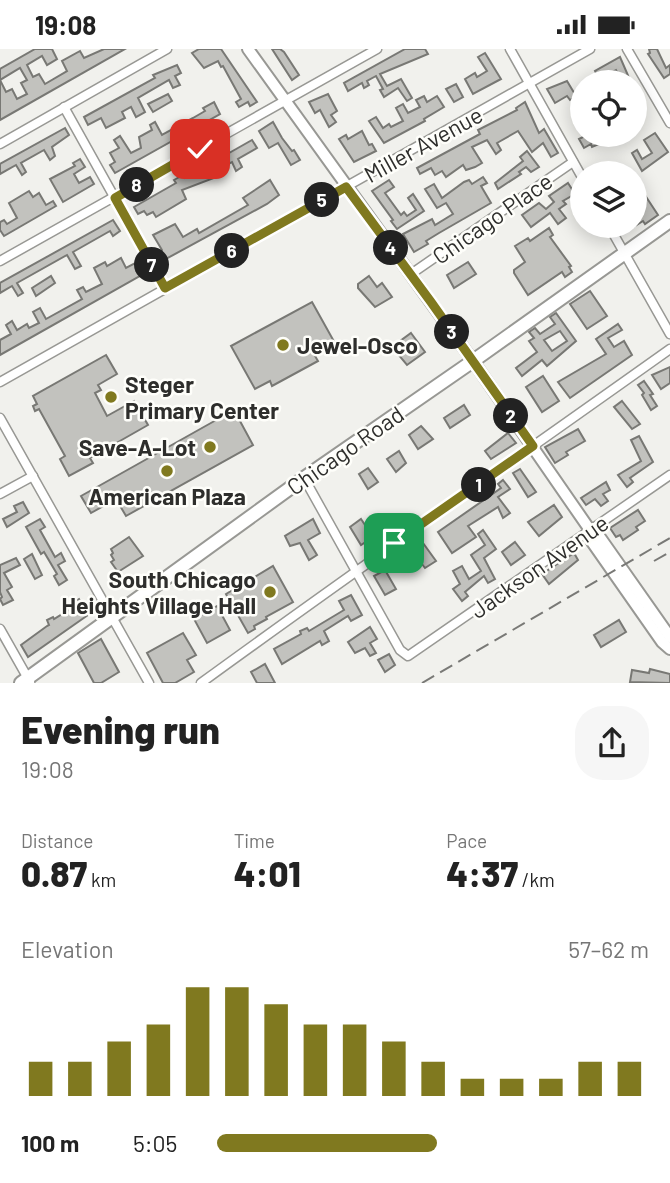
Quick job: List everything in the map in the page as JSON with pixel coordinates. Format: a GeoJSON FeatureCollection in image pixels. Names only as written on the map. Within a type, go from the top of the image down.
{"type":"FeatureCollection","features":[{"type":"Feature","properties":{"kind":"main road"},"geometry":{"type":"LineString","coordinates":[[248,49],[411,274],[590,530],[599,536],[662,642],[670,649]]}},
{"type":"Feature","properties":{"kind":"main road","name":"Chicago Road"},"geometry":{"type":"LineString","coordinates":[[26,681],[304,478],[473,362],[670,221]]}},
{"type":"Feature","properties":{"kind":"main road"},"geometry":{"type":"LineString","coordinates":[[617,569],[670,637]]}},
{"type":"Feature","properties":{"kind":"street"},"geometry":{"type":"LineString","coordinates":[[0,143],[167,49]]}},
{"type":"Feature","properties":{"kind":"street"},"geometry":{"type":"LineString","coordinates":[[0,261],[377,49]]}},
{"type":"Feature","properties":{"kind":"street"},"geometry":{"type":"LineString","coordinates":[[510,49],[572,161]]}},
{"type":"Feature","properties":{"kind":"street","name":"Miller Avenue"},"geometry":{"type":"LineString","coordinates":[[0,382],[590,49]]}},
{"type":"Feature","properties":{"kind":"street"},"geometry":{"type":"LineString","coordinates":[[628,49],[670,123]]}},
{"type":"Feature","properties":{"kind":"street"},"geometry":{"type":"LineString","coordinates":[[65,107],[165,288]]}},
{"type":"Feature","properties":{"kind":"street","name":"Chicago Place"},"geometry":{"type":"LineString","coordinates":[[411,274],[570,164]]}},
{"type":"Feature","properties":{"kind":"street"},"geometry":{"type":"LineString","coordinates":[[615,238],[670,334]]}},
{"type":"Feature","properties":{"kind":"street"},"geometry":{"type":"LineString","coordinates":[[201,683],[356,569],[670,349]]}},
{"type":"Feature","properties":{"kind":"street"},"geometry":{"type":"LineString","coordinates":[[0,418],[149,683]]}},
{"type":"Feature","properties":{"kind":"street","name":"Jackson Avenue"},"geometry":{"type":"LineString","coordinates":[[356,569],[400,650],[408,656],[670,475]]}},
{"type":"Feature","properties":{"kind":"street"},"geometry":{"type":"LineString","coordinates":[[0,494],[33,476]]}},
{"type":"Feature","properties":{"kind":"street"},"geometry":{"type":"LineString","coordinates":[[304,478],[356,569]]}},
{"type":"Feature","properties":{"kind":"street"},"geometry":{"type":"LineString","coordinates":[[0,629],[26,681]]}},
{"type":"Feature","properties":{"kind":"building"},"geometry":{"type":"Polygon","coordinates":[[[35,49],[52,49],[57,59],[47,65],[42,56],[27,65],[33,77],[39,74],[45,84],[67,71],[62,61],[80,51],[84,58],[104,49],[125,49],[0,120],[0,69],[35,49]],[[20,68],[0,80],[6,92],[12,89],[17,99],[27,94],[21,83],[27,80],[20,68]]]}},
{"type":"Feature","properties":{"kind":"building"},"geometry":{"type":"Polygon","coordinates":[[[199,49],[221,49],[257,102],[250,106],[248,102],[239,107],[236,102],[241,99],[223,66],[221,67],[218,61],[204,68],[192,53],[199,49]]]}},
{"type":"Feature","properties":{"kind":"building"},"geometry":{"type":"Polygon","coordinates":[[[272,49],[284,52],[299,75],[292,80],[272,49]]]}},
{"type":"Feature","properties":{"kind":"building"},"geometry":{"type":"Polygon","coordinates":[[[405,49],[425,49],[428,54],[380,74],[387,86],[401,79],[412,98],[407,101],[398,88],[384,97],[376,76],[367,81],[369,85],[364,88],[362,83],[348,91],[344,83],[405,49]]]}},
{"type":"Feature","properties":{"kind":"building"},"geometry":{"type":"Polygon","coordinates":[[[649,49],[657,49],[666,68],[670,65],[670,74],[664,78],[648,54],[649,49]]]}},
{"type":"Feature","properties":{"kind":"building"},"geometry":{"type":"Polygon","coordinates":[[[485,53],[501,79],[473,94],[465,79],[475,73],[477,77],[487,71],[478,57],[485,53]]]}},
{"type":"Feature","properties":{"kind":"building"},"geometry":{"type":"Polygon","coordinates":[[[620,57],[626,70],[616,70],[597,70],[620,57]]]}},
{"type":"Feature","properties":{"kind":"building"},"geometry":{"type":"Polygon","coordinates":[[[177,65],[181,73],[175,76],[180,85],[173,88],[169,80],[138,98],[145,112],[136,117],[131,107],[122,112],[125,118],[106,128],[101,118],[88,125],[84,117],[155,78],[153,75],[177,65]]]}},
{"type":"Feature","properties":{"kind":"building"},"geometry":{"type":"Polygon","coordinates":[[[567,81],[570,86],[570,100],[567,96],[555,103],[547,89],[567,81]]]}},
{"type":"Feature","properties":{"kind":"building"},"geometry":{"type":"Polygon","coordinates":[[[456,84],[463,97],[454,102],[446,89],[456,84]]]}},
{"type":"Feature","properties":{"kind":"building"},"geometry":{"type":"Polygon","coordinates":[[[168,94],[172,101],[153,112],[148,104],[168,94]]]}},
{"type":"Feature","properties":{"kind":"building"},"geometry":{"type":"Polygon","coordinates":[[[328,94],[337,111],[331,115],[336,122],[329,127],[320,110],[315,113],[309,102],[328,94]]]}},
{"type":"Feature","properties":{"kind":"building"},"geometry":{"type":"Polygon","coordinates":[[[424,96],[427,102],[437,96],[444,107],[424,119],[425,121],[384,143],[369,121],[376,117],[383,128],[389,124],[391,127],[403,121],[396,108],[403,104],[408,113],[420,107],[416,100],[424,96]]]}},
{"type":"Feature","properties":{"kind":"building"},"geometry":{"type":"Polygon","coordinates":[[[214,102],[220,114],[115,173],[110,165],[115,162],[110,153],[119,148],[114,140],[120,136],[131,153],[141,148],[139,137],[152,130],[150,125],[155,122],[162,135],[205,111],[203,108],[214,102]]]}},
{"type":"Feature","properties":{"kind":"building"},"geometry":{"type":"Polygon","coordinates":[[[525,102],[539,133],[544,129],[558,153],[551,157],[543,143],[532,152],[518,131],[497,143],[501,150],[496,154],[487,140],[472,147],[482,163],[475,167],[466,170],[463,165],[446,177],[442,171],[435,175],[431,168],[420,174],[417,168],[480,134],[478,130],[517,110],[516,108],[525,102]]]}},
{"type":"Feature","properties":{"kind":"building"},"geometry":{"type":"Polygon","coordinates":[[[273,122],[300,160],[291,165],[278,143],[269,148],[259,131],[273,122]]]}},
{"type":"Feature","properties":{"kind":"building"},"geometry":{"type":"Polygon","coordinates":[[[65,128],[69,135],[52,147],[55,156],[50,160],[44,150],[21,163],[26,172],[22,175],[16,165],[0,174],[0,164],[65,128]]]}},
{"type":"Feature","properties":{"kind":"building"},"geometry":{"type":"Polygon","coordinates":[[[362,131],[369,145],[372,144],[376,151],[354,162],[339,139],[346,135],[348,139],[362,131]]]}},
{"type":"Feature","properties":{"kind":"building"},"geometry":{"type":"Polygon","coordinates":[[[655,133],[668,152],[647,167],[647,161],[636,161],[632,153],[637,150],[642,159],[652,153],[647,145],[647,138],[655,133]]]}},
{"type":"Feature","properties":{"kind":"building"},"geometry":{"type":"Polygon","coordinates":[[[252,140],[257,148],[238,159],[242,167],[236,171],[232,162],[216,170],[219,176],[182,190],[186,199],[156,217],[153,212],[147,215],[144,211],[138,214],[134,207],[176,183],[174,180],[183,175],[185,178],[252,140]]]}},
{"type":"Feature","properties":{"kind":"building"},"geometry":{"type":"Polygon","coordinates":[[[527,151],[539,167],[531,172],[526,167],[519,172],[521,174],[498,189],[495,183],[523,161],[520,157],[527,151]]]}},
{"type":"Feature","properties":{"kind":"building"},"geometry":{"type":"Polygon","coordinates":[[[80,159],[85,167],[74,174],[79,183],[90,177],[94,184],[63,202],[50,179],[75,166],[73,163],[80,159]]]}},
{"type":"Feature","properties":{"kind":"building"},"geometry":{"type":"Polygon","coordinates":[[[483,177],[487,183],[481,186],[491,203],[426,241],[428,244],[414,252],[403,234],[432,219],[435,225],[453,214],[446,203],[437,208],[425,189],[434,184],[442,198],[464,182],[469,180],[472,184],[483,177]]]}},
{"type":"Feature","properties":{"kind":"building"},"geometry":{"type":"Polygon","coordinates":[[[270,180],[279,195],[267,204],[164,260],[160,255],[162,250],[153,235],[175,224],[183,237],[197,229],[199,233],[248,205],[243,198],[270,180]]]}},
{"type":"Feature","properties":{"kind":"building"},"geometry":{"type":"Polygon","coordinates":[[[389,180],[394,187],[385,193],[401,215],[404,212],[407,216],[416,210],[408,198],[413,194],[424,211],[397,229],[372,191],[389,180]]]}},
{"type":"Feature","properties":{"kind":"building"},"geometry":{"type":"Polygon","coordinates":[[[568,183],[570,197],[563,201],[566,204],[559,209],[566,218],[558,224],[550,213],[531,227],[522,215],[539,203],[546,209],[554,202],[549,196],[568,183]]]}},
{"type":"Feature","properties":{"kind":"building"},"geometry":{"type":"Polygon","coordinates":[[[29,191],[33,197],[39,193],[46,205],[53,201],[56,206],[4,236],[0,230],[0,222],[4,220],[7,224],[17,218],[9,203],[29,191]]]}},
{"type":"Feature","properties":{"kind":"building"},"geometry":{"type":"Polygon","coordinates":[[[647,198],[658,215],[647,223],[647,198]]]}},
{"type":"Feature","properties":{"kind":"building"},"geometry":{"type":"Polygon","coordinates":[[[113,220],[120,231],[113,236],[110,231],[73,252],[81,266],[75,269],[67,255],[17,283],[23,293],[18,296],[12,286],[0,293],[0,283],[113,220]]]}},
{"type":"Feature","properties":{"kind":"building"},"geometry":{"type":"Polygon","coordinates":[[[549,228],[553,235],[550,237],[571,266],[569,267],[572,272],[565,277],[562,272],[528,295],[514,273],[514,270],[525,262],[515,246],[528,238],[530,241],[549,228]]]}},
{"type":"Feature","properties":{"kind":"building"},"geometry":{"type":"Polygon","coordinates":[[[121,258],[126,268],[139,261],[145,273],[0,355],[0,340],[11,334],[6,325],[12,321],[17,330],[27,324],[29,328],[39,323],[33,312],[40,308],[46,319],[82,299],[77,290],[83,287],[86,292],[102,284],[94,268],[105,262],[107,266],[121,258]]]}},
{"type":"Feature","properties":{"kind":"building"},"geometry":{"type":"Polygon","coordinates":[[[468,262],[476,274],[454,288],[447,275],[468,262]]]}},
{"type":"Feature","properties":{"kind":"building"},"geometry":{"type":"Polygon","coordinates":[[[51,276],[55,283],[36,296],[32,288],[51,276]]]}},
{"type":"Feature","properties":{"kind":"building"},"geometry":{"type":"Polygon","coordinates":[[[369,276],[377,287],[382,283],[392,297],[375,307],[358,288],[358,284],[369,276]]]}},
{"type":"Feature","properties":{"kind":"building"},"geometry":{"type":"Polygon","coordinates":[[[590,291],[607,316],[587,329],[570,304],[590,291]]]}},
{"type":"Feature","properties":{"kind":"building","name":"Jewel-Osco"},"geometry":{"type":"Polygon","coordinates":[[[312,302],[336,345],[315,356],[318,361],[272,386],[270,381],[255,389],[231,346],[312,302]]]}},
{"type":"Feature","properties":{"kind":"building"},"geometry":{"type":"Polygon","coordinates":[[[556,313],[576,341],[547,366],[542,360],[522,376],[516,368],[537,352],[529,341],[534,338],[529,332],[535,328],[540,334],[555,324],[550,317],[556,313]],[[560,331],[544,340],[552,351],[567,341],[560,331]]]}},
{"type":"Feature","properties":{"kind":"building"},"geometry":{"type":"Polygon","coordinates":[[[618,324],[622,330],[608,338],[614,347],[624,341],[632,355],[570,398],[558,382],[606,354],[596,339],[618,324]]]}},
{"type":"Feature","properties":{"kind":"building"},"geometry":{"type":"Polygon","coordinates":[[[411,333],[425,352],[407,365],[392,347],[411,333]]]}},
{"type":"Feature","properties":{"kind":"building"},"geometry":{"type":"Polygon","coordinates":[[[106,355],[117,374],[98,385],[101,390],[95,393],[107,416],[134,401],[148,425],[90,458],[93,463],[69,476],[60,459],[65,456],[39,409],[35,411],[33,406],[37,404],[33,396],[106,355]]]}},
{"type":"Feature","properties":{"kind":"building"},"geometry":{"type":"Polygon","coordinates":[[[670,367],[670,383],[661,389],[652,375],[670,367]]]}},
{"type":"Feature","properties":{"kind":"building"},"geometry":{"type":"Polygon","coordinates":[[[543,376],[559,401],[542,412],[526,387],[543,376]]]}},
{"type":"Feature","properties":{"kind":"building"},"geometry":{"type":"Polygon","coordinates":[[[644,381],[657,406],[651,410],[638,385],[644,381]]]}},
{"type":"Feature","properties":{"kind":"building"},"geometry":{"type":"Polygon","coordinates":[[[622,401],[640,424],[632,429],[614,407],[622,401]]]}},
{"type":"Feature","properties":{"kind":"building"},"geometry":{"type":"Polygon","coordinates":[[[464,405],[470,415],[450,428],[444,418],[464,405]]]}},
{"type":"Feature","properties":{"kind":"building","name":"American Plaza"},"geometry":{"type":"Polygon","coordinates":[[[234,410],[253,445],[126,516],[116,499],[91,513],[81,496],[234,410]]]}},
{"type":"Feature","properties":{"kind":"building"},"geometry":{"type":"Polygon","coordinates":[[[421,426],[433,439],[418,449],[409,435],[421,426]]]}},
{"type":"Feature","properties":{"kind":"building"},"geometry":{"type":"Polygon","coordinates":[[[578,429],[585,441],[566,452],[568,455],[555,463],[545,447],[578,429]]]}},
{"type":"Feature","properties":{"kind":"building"},"geometry":{"type":"Polygon","coordinates":[[[508,433],[516,443],[491,459],[485,451],[508,433]]]}},
{"type":"Feature","properties":{"kind":"building"},"geometry":{"type":"Polygon","coordinates":[[[639,436],[653,462],[630,478],[633,482],[627,487],[618,475],[641,461],[631,440],[639,436]]]}},
{"type":"Feature","properties":{"kind":"building"},"geometry":{"type":"Polygon","coordinates":[[[399,451],[406,463],[396,472],[387,459],[399,451]]]}},
{"type":"Feature","properties":{"kind":"building"},"geometry":{"type":"Polygon","coordinates":[[[368,468],[378,482],[368,489],[359,474],[368,468]]]}},
{"type":"Feature","properties":{"kind":"building"},"geometry":{"type":"Polygon","coordinates":[[[520,469],[536,492],[528,497],[513,473],[520,469]]]}},
{"type":"Feature","properties":{"kind":"building"},"geometry":{"type":"Polygon","coordinates":[[[503,480],[510,489],[498,497],[510,513],[503,518],[498,507],[468,526],[476,537],[452,553],[438,532],[501,488],[498,484],[503,480]]]}},
{"type":"Feature","properties":{"kind":"building"},"geometry":{"type":"Polygon","coordinates":[[[606,482],[610,490],[603,494],[608,501],[601,506],[595,499],[586,505],[581,498],[606,482]]]}},
{"type":"Feature","properties":{"kind":"building"},"geometry":{"type":"Polygon","coordinates":[[[23,502],[29,513],[7,527],[3,519],[17,512],[14,506],[23,502]]]}},
{"type":"Feature","properties":{"kind":"building"},"geometry":{"type":"Polygon","coordinates":[[[554,505],[562,517],[539,536],[528,522],[554,505]]]}},
{"type":"Feature","properties":{"kind":"building"},"geometry":{"type":"Polygon","coordinates":[[[638,510],[645,521],[636,527],[638,530],[623,540],[620,535],[616,537],[610,528],[638,510]]]}},
{"type":"Feature","properties":{"kind":"building"},"geometry":{"type":"Polygon","coordinates":[[[40,519],[45,527],[40,530],[55,557],[61,553],[65,561],[58,565],[67,580],[59,585],[54,576],[57,574],[44,552],[41,554],[26,527],[40,519]]]}},
{"type":"Feature","properties":{"kind":"building"},"geometry":{"type":"Polygon","coordinates":[[[313,519],[320,533],[308,540],[317,555],[309,560],[300,543],[290,546],[285,536],[313,519]]]}},
{"type":"Feature","properties":{"kind":"building"},"geometry":{"type":"Polygon","coordinates":[[[361,519],[373,537],[361,545],[350,527],[361,519]]]}},
{"type":"Feature","properties":{"kind":"building"},"geometry":{"type":"Polygon","coordinates":[[[483,530],[496,549],[484,558],[495,579],[488,583],[484,576],[465,592],[468,596],[462,601],[453,589],[460,584],[453,571],[462,566],[469,579],[481,571],[471,555],[485,545],[478,534],[483,530]]]}},
{"type":"Feature","properties":{"kind":"building"},"geometry":{"type":"Polygon","coordinates":[[[129,537],[143,556],[118,572],[111,562],[114,560],[111,549],[129,537]]]}},
{"type":"Feature","properties":{"kind":"building"},"geometry":{"type":"Polygon","coordinates":[[[515,542],[525,555],[511,565],[502,552],[515,542]]]}},
{"type":"Feature","properties":{"kind":"building"},"geometry":{"type":"Polygon","coordinates":[[[423,543],[436,561],[425,568],[419,560],[410,566],[404,556],[423,543]]]}},
{"type":"Feature","properties":{"kind":"building"},"geometry":{"type":"Polygon","coordinates":[[[574,553],[578,560],[549,584],[542,574],[574,553]]]}},
{"type":"Feature","properties":{"kind":"building"},"geometry":{"type":"Polygon","coordinates":[[[32,554],[42,575],[35,579],[24,559],[32,554]]]}},
{"type":"Feature","properties":{"kind":"building"},"geometry":{"type":"Polygon","coordinates":[[[16,558],[20,565],[4,573],[12,587],[7,590],[13,600],[3,605],[0,599],[0,565],[16,558]]]}},
{"type":"Feature","properties":{"kind":"building"},"geometry":{"type":"Polygon","coordinates":[[[273,566],[293,602],[266,617],[267,619],[248,633],[226,594],[273,566]]]}},
{"type":"Feature","properties":{"kind":"building"},"geometry":{"type":"Polygon","coordinates":[[[385,570],[396,589],[385,595],[374,576],[385,570]]]}},
{"type":"Feature","properties":{"kind":"building"},"geometry":{"type":"Polygon","coordinates":[[[351,595],[362,615],[351,621],[348,616],[324,631],[329,641],[322,645],[320,641],[282,664],[274,649],[301,634],[300,631],[307,628],[309,631],[344,610],[339,601],[351,595]]]}},
{"type":"Feature","properties":{"kind":"building"},"geometry":{"type":"Polygon","coordinates":[[[79,599],[88,615],[28,657],[21,645],[49,625],[47,620],[53,617],[54,619],[74,607],[72,603],[79,599]]]}},
{"type":"Feature","properties":{"kind":"building"},"geometry":{"type":"Polygon","coordinates":[[[217,606],[230,630],[207,643],[194,619],[217,606]]]}},
{"type":"Feature","properties":{"kind":"building"},"geometry":{"type":"Polygon","coordinates":[[[619,620],[626,632],[601,647],[594,635],[619,620]]]}},
{"type":"Feature","properties":{"kind":"building"},"geometry":{"type":"Polygon","coordinates":[[[370,627],[377,639],[370,643],[376,653],[370,656],[365,648],[355,653],[348,642],[370,627]]]}},
{"type":"Feature","properties":{"kind":"building"},"geometry":{"type":"Polygon","coordinates":[[[183,633],[196,655],[187,660],[194,672],[175,683],[163,683],[147,653],[183,633]]]}},
{"type":"Feature","properties":{"kind":"building"},"geometry":{"type":"Polygon","coordinates":[[[101,639],[119,672],[101,683],[94,683],[78,653],[101,639]]]}},
{"type":"Feature","properties":{"kind":"building"},"geometry":{"type":"Polygon","coordinates":[[[389,654],[395,665],[385,672],[378,660],[389,654]]]}},
{"type":"Feature","properties":{"kind":"building"},"geometry":{"type":"Polygon","coordinates":[[[265,664],[275,683],[257,683],[251,672],[265,664]]]}},
{"type":"Feature","properties":{"kind":"building"},"geometry":{"type":"Polygon","coordinates":[[[650,669],[670,674],[670,683],[630,682],[632,670],[649,673],[650,669]]]}},
{"type":"Feature","properties":{"kind":"railway"},"geometry":{"type":"LineString","coordinates":[[422,683],[670,538]]}},
{"type":"Feature","properties":{"kind":"railway"},"geometry":{"type":"LineString","coordinates":[[654,561],[670,552]]}},
{"type":"Feature","properties":{"kind":"place","name":"Jewel-Osco"},"geometry":{"type":"Point","coordinates":[283,345]}},
{"type":"Feature","properties":{"kind":"place","name":"Steger Primary Center"},"geometry":{"type":"Point","coordinates":[111,397]}},
{"type":"Feature","properties":{"kind":"place","name":"Save-A-Lot"},"geometry":{"type":"Point","coordinates":[210,447]}},
{"type":"Feature","properties":{"kind":"place","name":"American Plaza"},"geometry":{"type":"Point","coordinates":[167,471]}},
{"type":"Feature","properties":{"kind":"place","name":"South Chicago Heights Village Hall"},"geometry":{"type":"Point","coordinates":[270,592]}},
{"type":"Feature","properties":{"kind":"route"},"geometry":{"type":"LineString","coordinates":[[200,149],[115,198],[165,288],[346,187],[533,446],[394,543]]}}]}
